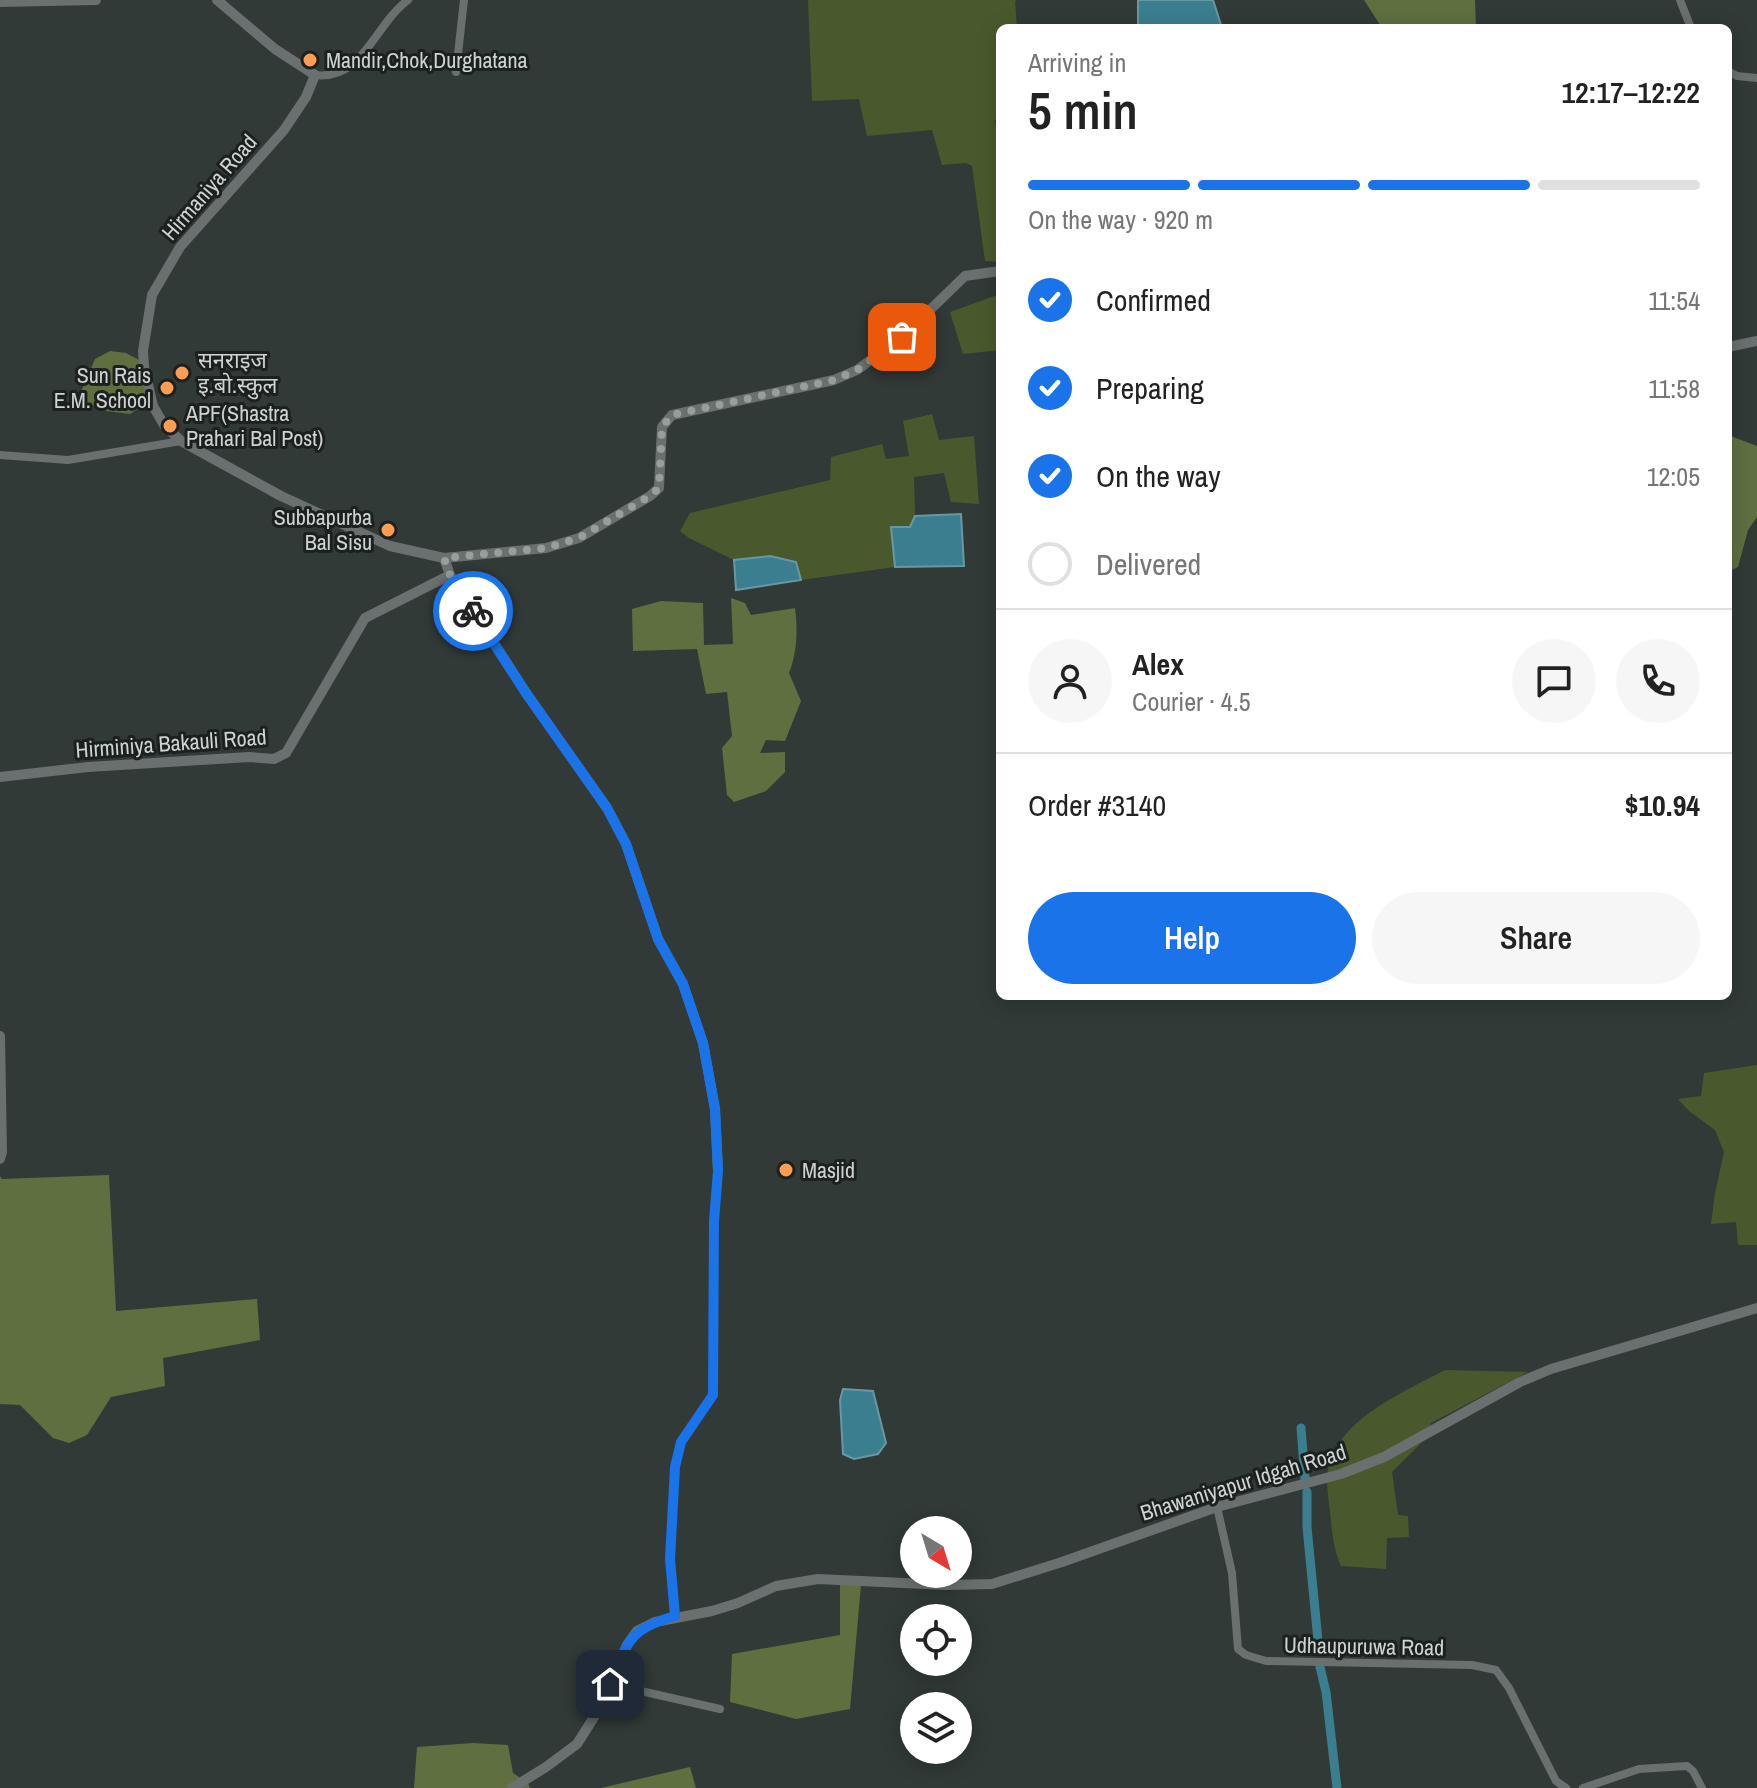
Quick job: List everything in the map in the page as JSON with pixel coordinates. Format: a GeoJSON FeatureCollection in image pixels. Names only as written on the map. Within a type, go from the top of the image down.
{"type":"FeatureCollection","features":[{"type":"Feature","properties":{"kind":"street"},"geometry":{"type":"LineString","coordinates":[[0,2],[96,0]]}},
{"type":"Feature","properties":{"kind":"street"},"geometry":{"type":"LineString","coordinates":[[219,1],[275,49],[315,75],[331,77],[353,65],[394,10],[408,0]]}},
{"type":"Feature","properties":{"kind":"street"},"geometry":{"type":"LineString","coordinates":[[456,72],[464,0]]}},
{"type":"Feature","properties":{"kind":"street"},"geometry":{"type":"LineString","coordinates":[[1680,0],[1689,24]]}},
{"type":"Feature","properties":{"kind":"street"},"geometry":{"type":"LineString","coordinates":[[1732,73],[1757,78]]}},
{"type":"Feature","properties":{"kind":"street","name":"Hirmaniya Road"},"geometry":{"type":"LineString","coordinates":[[315,75],[306,97],[284,130],[180,247],[152,295],[144,339],[144,367],[153,406],[164,425],[181,441],[281,496],[390,546],[444,558],[546,548],[579,538],[659,488],[662,427],[672,415],[834,380],[857,370],[902,337],[965,276],[996,272]]}},
{"type":"Feature","properties":{"kind":"street"},"geometry":{"type":"LineString","coordinates":[[1732,346],[1757,341]]}},
{"type":"Feature","properties":{"kind":"street"},"geometry":{"type":"LineString","coordinates":[[0,455],[68,460],[181,441]]}},
{"type":"Feature","properties":{"kind":"street"},"geometry":{"type":"LineString","coordinates":[[444,558],[450,575],[526,693],[607,808],[626,844],[658,939],[683,984],[703,1043],[715,1109],[718,1171],[714,1221],[713,1395],[681,1442],[675,1467],[670,1559],[675,1616]]}},
{"type":"Feature","properties":{"kind":"street","name":"Hirminiya Bakauli Road"},"geometry":{"type":"LineString","coordinates":[[0,777],[102,766],[249,757],[274,759],[286,753],[365,618],[450,575]]}},
{"type":"Feature","properties":{"kind":"street"},"geometry":{"type":"LineString","coordinates":[[0,1036],[0,1159]]}},
{"type":"Feature","properties":{"kind":"street","name":"Bhawaniyapur Idgah Road"},"geometry":{"type":"LineString","coordinates":[[512,1788],[577,1744],[596,1714],[627,1645],[637,1631],[675,1616],[712,1611],[776,1586],[818,1579],[992,1584],[1217,1507],[1307,1485],[1384,1457],[1520,1382],[1551,1369],[1757,1308]]}},
{"type":"Feature","properties":{"kind":"street","name":"Udhaupuruwa Road"},"geometry":{"type":"LineString","coordinates":[[1217,1507],[1232,1573],[1238,1649],[1266,1661],[1472,1665],[1496,1670],[1509,1688],[1556,1781],[1566,1788]]}},
{"type":"Feature","properties":{"kind":"street"},"geometry":{"type":"LineString","coordinates":[[610,1684],[720,1709]]}},
{"type":"Feature","properties":{"kind":"street"},"geometry":{"type":"LineString","coordinates":[[1583,1788],[1639,1769],[1687,1766],[1702,1788]]}},
{"type":"Feature","properties":{"kind":"green space"},"geometry":{"type":"Polygon","coordinates":[[[808,0],[1017,0],[1017,24],[996,24],[996,262],[985,261],[972,166],[966,163],[942,165],[932,130],[867,136],[859,99],[812,101],[808,0]]]}},
{"type":"Feature","properties":{"kind":"green space"},"geometry":{"type":"Polygon","coordinates":[[[1364,0],[1475,0],[1476,24],[1379,24],[1364,0]]]}},
{"type":"Feature","properties":{"kind":"green space"},"geometry":{"type":"Polygon","coordinates":[[[996,295],[996,350],[963,354],[950,312],[996,295]]]}},
{"type":"Feature","properties":{"kind":"green space"},"geometry":{"type":"Polygon","coordinates":[[[110,351],[126,353],[139,360],[147,403],[130,414],[106,411],[78,399],[95,359],[110,351]]]}},
{"type":"Feature","properties":{"kind":"green space"},"geometry":{"type":"Polygon","coordinates":[[[932,414],[939,440],[974,436],[979,504],[951,502],[944,473],[914,477],[915,516],[910,527],[892,528],[895,567],[801,580],[796,562],[770,556],[734,560],[680,531],[690,513],[830,480],[831,457],[882,444],[886,459],[909,456],[903,421],[932,414]]]}},
{"type":"Feature","properties":{"kind":"green space"},"geometry":{"type":"Polygon","coordinates":[[[1732,437],[1757,446],[1757,517],[1748,530],[1738,567],[1732,570],[1732,437]]]}},
{"type":"Feature","properties":{"kind":"green space"},"geometry":{"type":"Polygon","coordinates":[[[731,598],[745,603],[751,615],[795,608],[796,641],[789,673],[801,701],[785,741],[766,740],[760,753],[785,752],[785,772],[766,791],[734,802],[727,795],[722,748],[732,736],[727,692],[706,694],[697,649],[633,651],[632,609],[661,601],[703,603],[704,645],[733,644],[731,598]]]}},
{"type":"Feature","properties":{"kind":"green space"},"geometry":{"type":"Polygon","coordinates":[[[1757,1065],[1757,1245],[1738,1245],[1736,1222],[1711,1224],[1724,1152],[1715,1130],[1678,1099],[1701,1096],[1704,1073],[1757,1065]]]}},
{"type":"Feature","properties":{"kind":"green space"},"geometry":{"type":"Polygon","coordinates":[[[109,1175],[116,1311],[257,1299],[260,1340],[163,1358],[165,1386],[111,1397],[87,1435],[69,1443],[53,1438],[20,1405],[0,1404],[0,1176],[2,1179],[109,1175]]]}},
{"type":"Feature","properties":{"kind":"green space"},"geometry":{"type":"Polygon","coordinates":[[[1445,1370],[1528,1372],[1431,1423],[1428,1436],[1392,1472],[1398,1515],[1408,1516],[1409,1537],[1387,1538],[1386,1569],[1341,1566],[1333,1539],[1327,1486],[1330,1461],[1338,1445],[1378,1406],[1445,1370]]]}},
{"type":"Feature","properties":{"kind":"green space"},"geometry":{"type":"Polygon","coordinates":[[[840,1585],[861,1585],[850,1709],[796,1719],[730,1702],[732,1654],[840,1635],[840,1585]]]}},
{"type":"Feature","properties":{"kind":"green space"},"geometry":{"type":"Polygon","coordinates":[[[473,1743],[508,1745],[513,1773],[528,1783],[530,1788],[414,1788],[417,1747],[473,1743]]]}},
{"type":"Feature","properties":{"kind":"green space"},"geometry":{"type":"Polygon","coordinates":[[[690,1767],[696,1788],[601,1788],[690,1767]]]}},
{"type":"Feature","properties":{"kind":"water"},"geometry":{"type":"Polygon","coordinates":[[[1138,0],[1213,0],[1221,24],[1138,24],[1138,0]]]}},
{"type":"Feature","properties":{"kind":"water"},"geometry":{"type":"Polygon","coordinates":[[[961,514],[964,566],[895,567],[891,527],[910,527],[915,516],[961,514]]]}},
{"type":"Feature","properties":{"kind":"water"},"geometry":{"type":"Polygon","coordinates":[[[770,556],[796,562],[801,580],[736,590],[734,560],[770,556]]]}},
{"type":"Feature","properties":{"kind":"water"},"geometry":{"type":"Polygon","coordinates":[[[843,1389],[873,1391],[886,1443],[878,1454],[854,1459],[843,1454],[840,1400],[843,1389]]]}},
{"type":"Feature","properties":{"kind":"waterway"},"geometry":{"type":"LineString","coordinates":[[1301,1428],[1305,1479]]}},
{"type":"Feature","properties":{"kind":"waterway"},"geometry":{"type":"LineString","coordinates":[[1307,1492],[1307,1527],[1319,1651]]}},
{"type":"Feature","properties":{"kind":"waterway"},"geometry":{"type":"LineString","coordinates":[[1320,1667],[1326,1692],[1337,1788]]}},
{"type":"Feature","properties":{"kind":"way so far"},"geometry":{"type":"LineString","coordinates":[[473,611],[450,575],[444,558],[546,548],[579,538],[659,488],[662,427],[672,415],[834,380],[857,370],[902,337]]}},
{"type":"Feature","properties":{"kind":"place","name":"Mandir,Chok,Durghatana"},"geometry":{"type":"Point","coordinates":[310,60]}},
{"type":"Feature","properties":{"kind":"place","name":"सनराइज इ.बाे.स्कुल"},"geometry":{"type":"Point","coordinates":[182,373]}},
{"type":"Feature","properties":{"kind":"place","name":"Sun Rais E.M. School"},"geometry":{"type":"Point","coordinates":[167,388]}},
{"type":"Feature","properties":{"kind":"place","name":"APF(Shastra Prahari Bal Post)"},"geometry":{"type":"Point","coordinates":[170,426]}},
{"type":"Feature","properties":{"kind":"place","name":"Subbapurba Bal Sisu"},"geometry":{"type":"Point","coordinates":[388,530]}},
{"type":"Feature","properties":{"kind":"place","name":"Masjid"},"geometry":{"type":"Point","coordinates":[786,1170]}},
{"type":"Feature","properties":{"kind":"route"},"geometry":{"type":"LineString","coordinates":[[473,611],[607,808],[626,844],[658,939],[683,984],[703,1043],[715,1109],[718,1171],[714,1221],[713,1395],[681,1442],[675,1467],[670,1559],[675,1616],[637,1631],[627,1645],[610,1684]]}}]}
